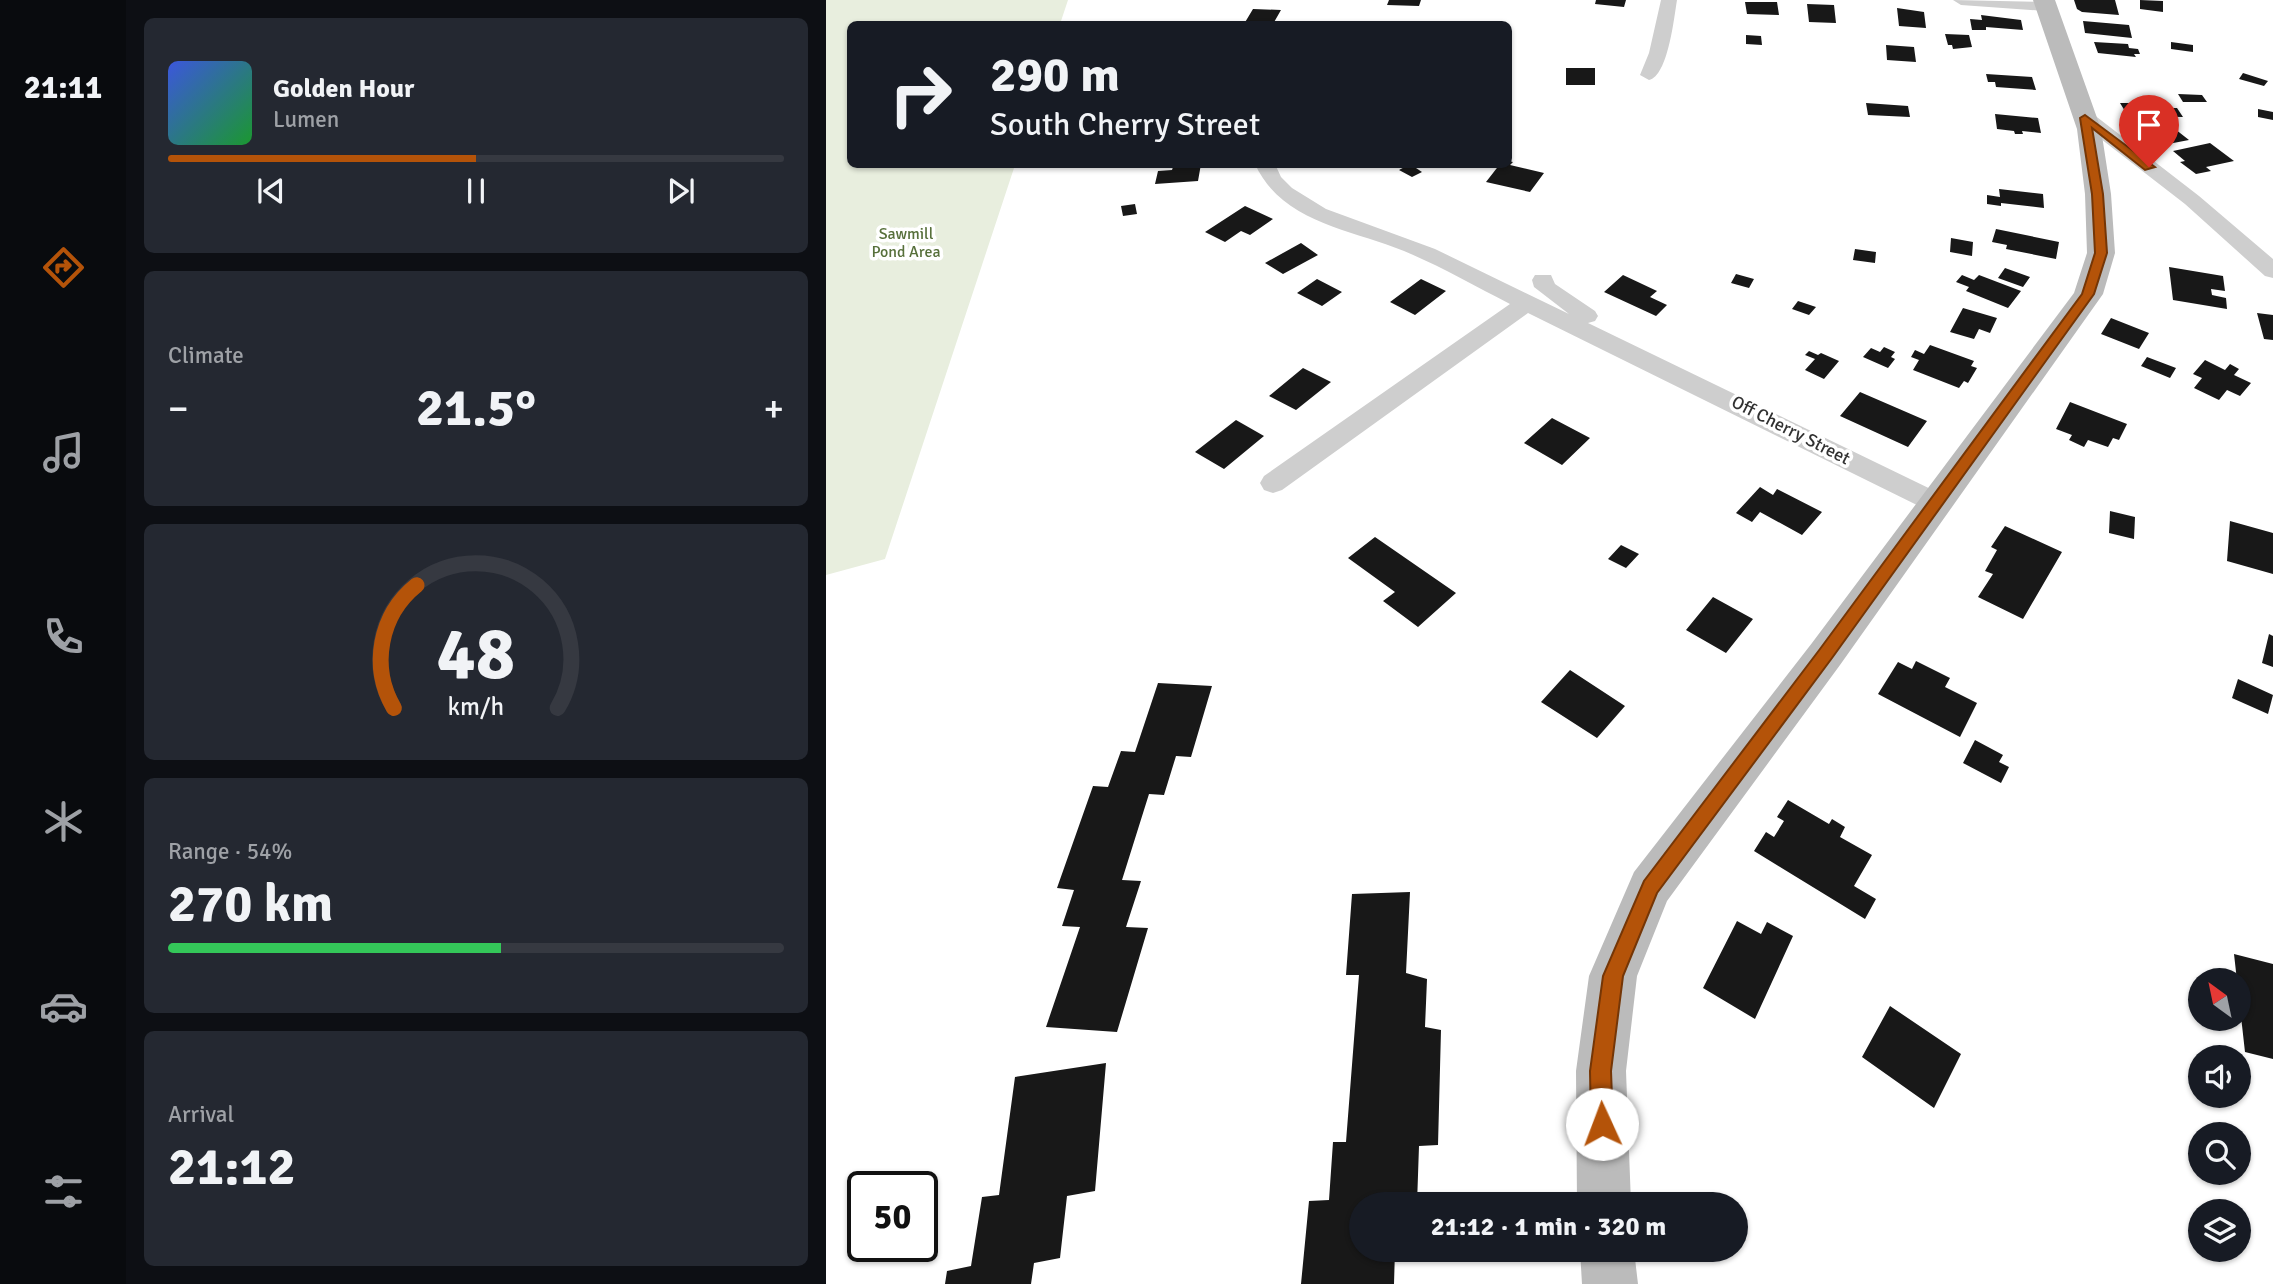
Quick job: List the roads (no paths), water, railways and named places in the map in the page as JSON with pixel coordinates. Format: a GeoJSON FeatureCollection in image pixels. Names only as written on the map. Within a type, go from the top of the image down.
{"type":"FeatureCollection","features":[{"type":"Feature","properties":{"kind":"main road"},"geometry":{"type":"LineString","coordinates":[[1604,1192],[1601,1071],[1613,976],[1650,887],[1826,654],[1934,502],[2003,413],[2088,294],[2101,253],[2098,194],[2085,118],[2045,3]]}},
{"type":"Feature","properties":{"kind":"main road"},"geometry":{"type":"LineString","coordinates":[[1608,1262],[1611,1284]]}},
{"type":"Feature","properties":{"kind":"street"},"geometry":{"type":"LineString","coordinates":[[1649,75],[1658,53],[1669,0]]}},
{"type":"Feature","properties":{"kind":"street"},"geometry":{"type":"LineString","coordinates":[[1961,0],[2045,3]]}},
{"type":"Feature","properties":{"kind":"street"},"geometry":{"type":"LineString","coordinates":[[2085,118],[2192,200],[2273,271]]}},
{"type":"Feature","properties":{"kind":"street","name":"Off Cherry Street"},"geometry":{"type":"LineString","coordinates":[[1267,168],[1274,185],[1288,197],[1342,222],[1423,250],[1527,303],[1647,358],[1934,502]]}},
{"type":"Feature","properties":{"kind":"street","name":"Off Cherry Street"},"geometry":{"type":"LineString","coordinates":[[1543,280],[1545,287],[1647,358]]}},
{"type":"Feature","properties":{"kind":"street"},"geometry":{"type":"LineString","coordinates":[[1273,483],[1527,303]]}},
{"type":"Feature","properties":{"kind":"park label","name":"Sawmill Pond Area"},"geometry":{"type":"Point","coordinates":[906,243]}}]}
